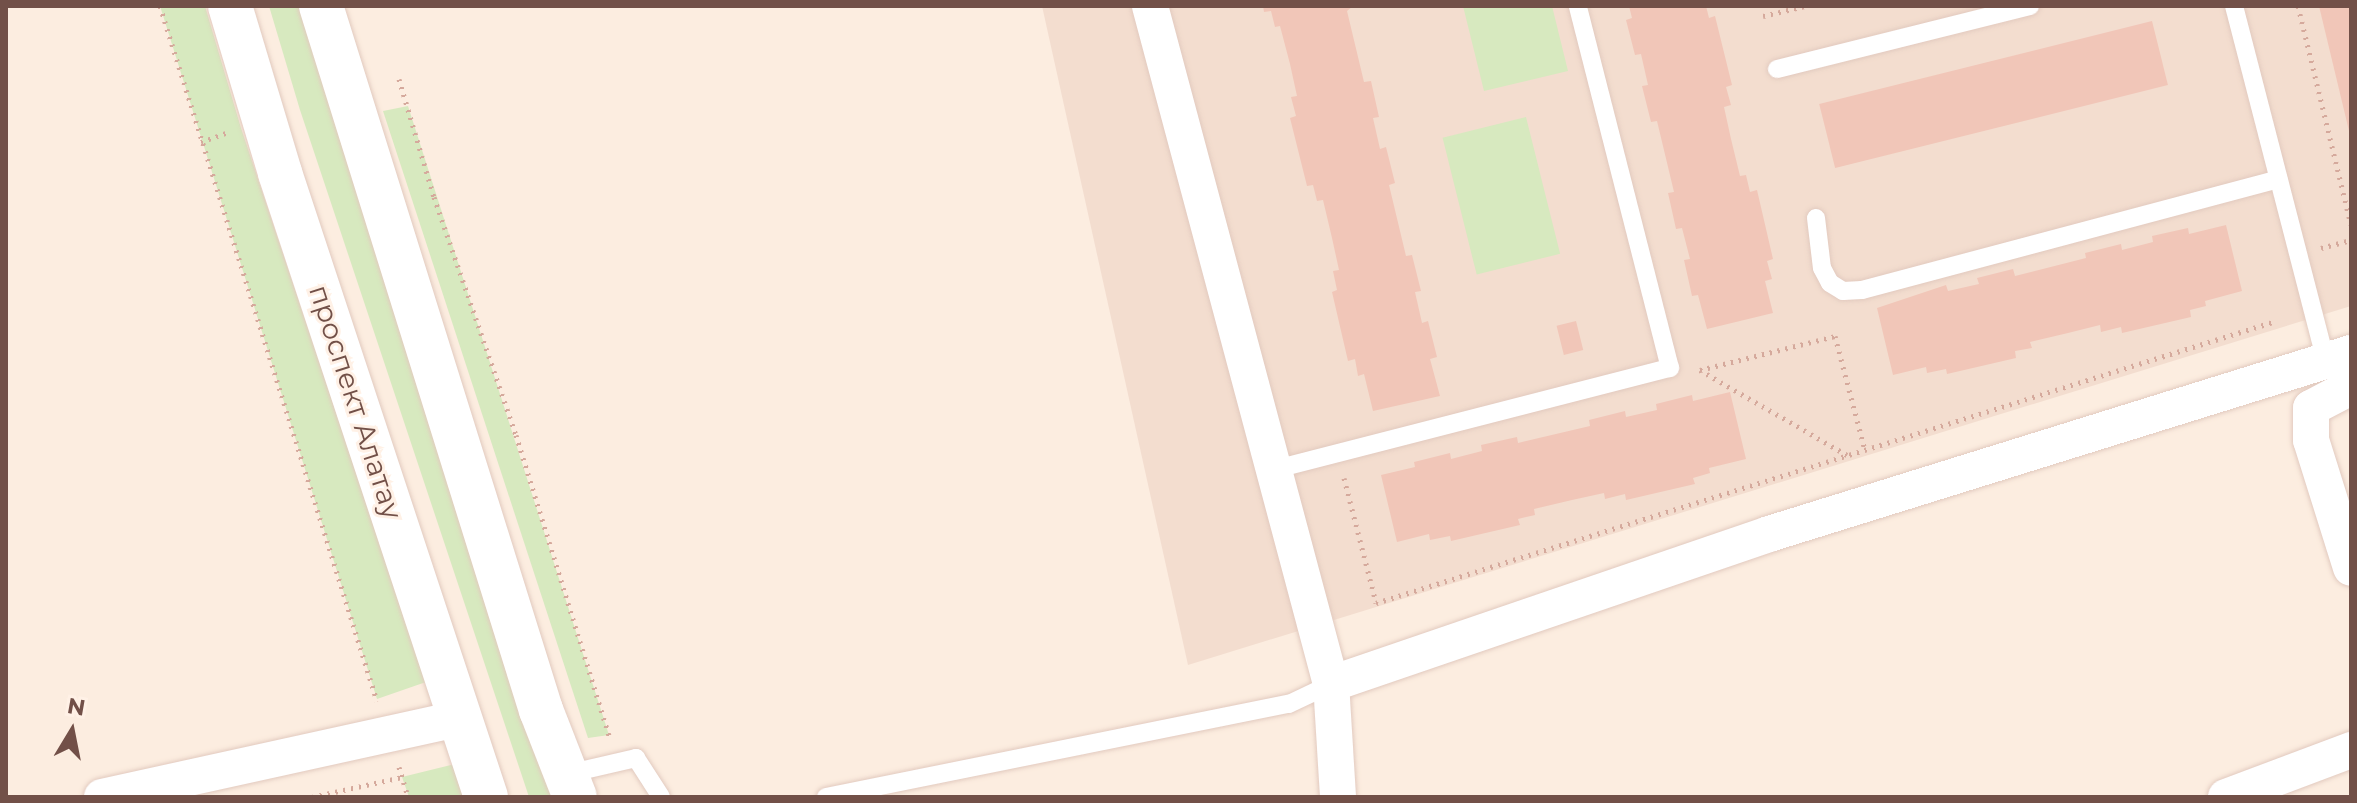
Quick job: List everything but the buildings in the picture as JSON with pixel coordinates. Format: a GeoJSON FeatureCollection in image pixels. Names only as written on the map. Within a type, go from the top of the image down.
{"type":"FeatureCollection","features":[{"type":"Feature","properties":{"kind":"main road","name":"проспект Алатау"},"geometry":{"type":"LineString","coordinates":[[230,6],[280,173],[486,797]]}},
{"type":"Feature","properties":{"kind":"main road"},"geometry":{"type":"LineString","coordinates":[[321,6],[541,710],[571,786]]}},
{"type":"Feature","properties":{"kind":"street"},"geometry":{"type":"LineString","coordinates":[[1150,6],[1331,684],[1338,797]]}},
{"type":"Feature","properties":{"kind":"street"},"geometry":{"type":"LineString","coordinates":[[1331,684],[1769,534],[2338,357]]}},
{"type":"Feature","properties":{"kind":"street"},"geometry":{"type":"LineString","coordinates":[[2351,387],[2311,408],[2311,440],[2351,568]]}},
{"type":"Feature","properties":{"kind":"street"},"geometry":{"type":"LineString","coordinates":[[102,797],[460,718]]}},
{"type":"Feature","properties":{"kind":"street"},"geometry":{"type":"LineString","coordinates":[[2226,797],[2351,750]]}},
{"type":"Feature","properties":{"kind":"lane"},"geometry":{"type":"LineString","coordinates":[[1272,470],[1670,368],[1578,6]]}},
{"type":"Feature","properties":{"kind":"lane"},"geometry":{"type":"LineString","coordinates":[[1777,69],[2030,6]]}},
{"type":"Feature","properties":{"kind":"lane"},"geometry":{"type":"LineString","coordinates":[[2234,6],[2278,179],[2338,357]]}},
{"type":"Feature","properties":{"kind":"lane"},"geometry":{"type":"LineString","coordinates":[[1816,218],[1822,268],[1830,283],[1843,291],[1862,290],[2278,179]]}},
{"type":"Feature","properties":{"kind":"lane"},"geometry":{"type":"LineString","coordinates":[[826,797],[1289,704],[1331,684]]}},
{"type":"Feature","properties":{"kind":"lane"},"geometry":{"type":"LineString","coordinates":[[571,786],[616,760],[636,758],[661,797]]}},
{"type":"Feature","properties":{"kind":"path"},"geometry":{"type":"LineString","coordinates":[[160,6],[408,797]]}},
{"type":"Feature","properties":{"kind":"path"},"geometry":{"type":"LineString","coordinates":[[1763,16],[1805,6]]}},
{"type":"Feature","properties":{"kind":"path"},"geometry":{"type":"LineString","coordinates":[[2298,6],[2351,225]]}},
{"type":"Feature","properties":{"kind":"path"},"geometry":{"type":"LineString","coordinates":[[399,79],[434,197],[516,435],[616,760]]}},
{"type":"Feature","properties":{"kind":"path"},"geometry":{"type":"LineString","coordinates":[[201,142],[241,128]]}},
{"type":"Feature","properties":{"kind":"path"},"geometry":{"type":"LineString","coordinates":[[1338,453],[1376,603],[2276,321]]}},
{"type":"Feature","properties":{"kind":"path"},"geometry":{"type":"LineString","coordinates":[[1847,455],[1700,370],[1835,336],[1865,450]]}},
{"type":"Feature","properties":{"kind":"path"},"geometry":{"type":"LineString","coordinates":[[312,797],[402,777]]}},
{"type":"Feature","properties":{"kind":"shaded area"},"geometry":{"type":"Polygon","coordinates":[[[1042,6],[2351,6],[2351,306],[1188,665],[1042,6]]]}},
{"type":"Feature","properties":{"kind":"green space"},"geometry":{"type":"Polygon","coordinates":[[[160,6],[205,6],[241,128],[426,682],[377,699],[160,6]]]}},
{"type":"Feature","properties":{"kind":"green space"},"geometry":{"type":"Polygon","coordinates":[[[269,6],[307,6],[558,797],[529,797],[300,110],[269,6]]]}},
{"type":"Feature","properties":{"kind":"green space"},"geometry":{"type":"Polygon","coordinates":[[[1463,6],[1552,6],[1568,71],[1484,91],[1463,6]]]}},
{"type":"Feature","properties":{"kind":"green space"},"geometry":{"type":"Polygon","coordinates":[[[408,106],[609,735],[588,738],[383,111],[408,106]]]}},
{"type":"Feature","properties":{"kind":"green space"},"geometry":{"type":"Polygon","coordinates":[[[1526,117],[1560,254],[1477,275],[1443,138],[1526,117]]]}},
{"type":"Feature","properties":{"kind":"green space"},"geometry":{"type":"Polygon","coordinates":[[[455,764],[467,797],[409,797],[402,777],[455,764]]]}}]}
